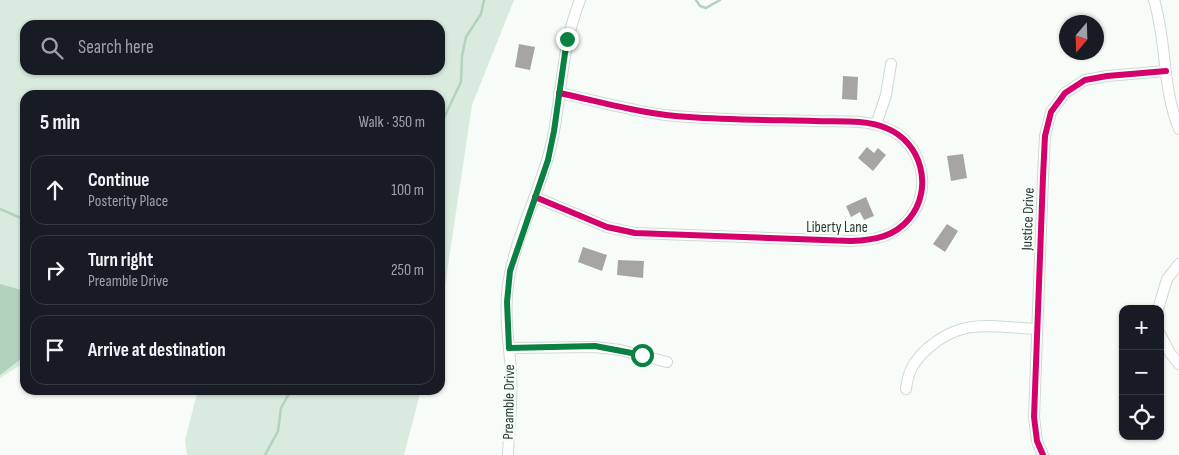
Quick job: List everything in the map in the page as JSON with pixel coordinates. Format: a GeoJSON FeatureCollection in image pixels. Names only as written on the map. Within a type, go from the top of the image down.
{"type":"FeatureCollection","features":[{"type":"Feature","properties":{"kind":"street","name":"Preamble Drive"},"geometry":{"type":"LineString","coordinates":[[508,455],[511,388],[507,302],[510,271],[551,146],[567,39],[580,0]]}},
{"type":"Feature","properties":{"kind":"street"},"geometry":{"type":"LineString","coordinates":[[1154,0],[1162,38],[1173,113],[1179,129]]}},
{"type":"Feature","properties":{"kind":"street"},"geometry":{"type":"LineString","coordinates":[[876,125],[886,95],[891,64]]}},
{"type":"Feature","properties":{"kind":"street","name":"Justice Drive"},"geometry":{"type":"LineString","coordinates":[[1043,455],[1037,441],[1034,417],[1044,149],[1051,112],[1065,93],[1085,80],[1107,76],[1166,71]]}},
{"type":"Feature","properties":{"kind":"street","name":"Liberty Lane"},"geometry":{"type":"LineString","coordinates":[[535,198],[607,226],[635,233],[851,240],[877,239],[894,232],[908,220],[918,204],[923,185],[922,173],[913,150],[896,132],[876,125],[668,116],[559,93]]}},
{"type":"Feature","properties":{"kind":"street"},"geometry":{"type":"LineString","coordinates":[[1159,305],[1167,279],[1179,264]]}},
{"type":"Feature","properties":{"kind":"street"},"geometry":{"type":"LineString","coordinates":[[906,389],[909,372],[913,363],[934,342],[951,331],[971,326],[1037,329]]}},
{"type":"Feature","properties":{"kind":"street"},"geometry":{"type":"LineString","coordinates":[[1164,342],[1179,364]]}},
{"type":"Feature","properties":{"kind":"street"},"geometry":{"type":"LineString","coordinates":[[509,348],[595,346],[626,351],[667,362]]}},
{"type":"Feature","properties":{"kind":"shaded area"},"geometry":{"type":"Polygon","coordinates":[[[0,0],[514,0],[472,105],[445,286],[445,90],[20,90],[20,365],[0,378],[0,0]]]}},
{"type":"Feature","properties":{"kind":"shaded area"},"geometry":{"type":"Polygon","coordinates":[[[0,284],[20,290],[20,360],[0,375],[0,284]]]}},
{"type":"Feature","properties":{"kind":"shaded area"},"geometry":{"type":"Polygon","coordinates":[[[197,395],[420,395],[404,455],[187,455],[185,440],[197,395]]]}},
{"type":"Feature","properties":{"kind":"building"},"geometry":{"type":"Polygon","coordinates":[[[519,44],[535,47],[530,70],[515,67],[519,44]]]}},
{"type":"Feature","properties":{"kind":"building"},"geometry":{"type":"Polygon","coordinates":[[[843,76],[858,77],[857,100],[842,99],[843,76]]]}},
{"type":"Feature","properties":{"kind":"building"},"geometry":{"type":"Polygon","coordinates":[[[867,147],[874,153],[878,148],[886,155],[873,171],[858,158],[867,147]]]}},
{"type":"Feature","properties":{"kind":"building"},"geometry":{"type":"Polygon","coordinates":[[[963,154],[967,178],[951,181],[947,156],[963,154]]]}},
{"type":"Feature","properties":{"kind":"building"},"geometry":{"type":"Polygon","coordinates":[[[866,197],[874,216],[864,220],[860,212],[851,217],[846,206],[866,197]]]}},
{"type":"Feature","properties":{"kind":"building"},"geometry":{"type":"Polygon","coordinates":[[[947,224],[958,231],[945,252],[933,244],[947,224]]]}},
{"type":"Feature","properties":{"kind":"building"},"geometry":{"type":"Polygon","coordinates":[[[583,247],[607,255],[602,271],[578,262],[583,247]]]}},
{"type":"Feature","properties":{"kind":"building"},"geometry":{"type":"Polygon","coordinates":[[[618,260],[644,261],[643,278],[617,275],[618,260]]]}},
{"type":"Feature","properties":{"kind":"waterway"},"geometry":{"type":"LineString","coordinates":[[445,116],[461,82],[462,56],[466,37],[481,14],[484,0]]}},
{"type":"Feature","properties":{"kind":"waterway"},"geometry":{"type":"LineString","coordinates":[[696,0],[700,6],[706,8],[720,0]]}},
{"type":"Feature","properties":{"kind":"waterway"},"geometry":{"type":"LineString","coordinates":[[0,209],[20,218]]}},
{"type":"Feature","properties":{"kind":"waterway"},"geometry":{"type":"LineString","coordinates":[[265,455],[278,431],[281,408],[288,395]]}},
{"type":"Feature","properties":{"kind":"cycle path"},"geometry":{"type":"LineString","coordinates":[[1043,455],[1037,441],[1034,417],[1045,136],[1051,112],[1065,93],[1085,80],[1107,76],[1166,71]]}},
{"type":"Feature","properties":{"kind":"cycle path"},"geometry":{"type":"LineString","coordinates":[[535,197],[607,227],[635,233],[851,241],[868,240],[897,230],[909,219],[917,207],[921,194],[922,181],[916,155],[898,135],[878,125],[850,121],[673,116],[640,111],[559,93]]}},
{"type":"Feature","properties":{"kind":"route"},"geometry":{"type":"LineString","coordinates":[[567,39],[548,160],[510,271],[507,302],[509,348],[595,346],[642,355]]}}]}
